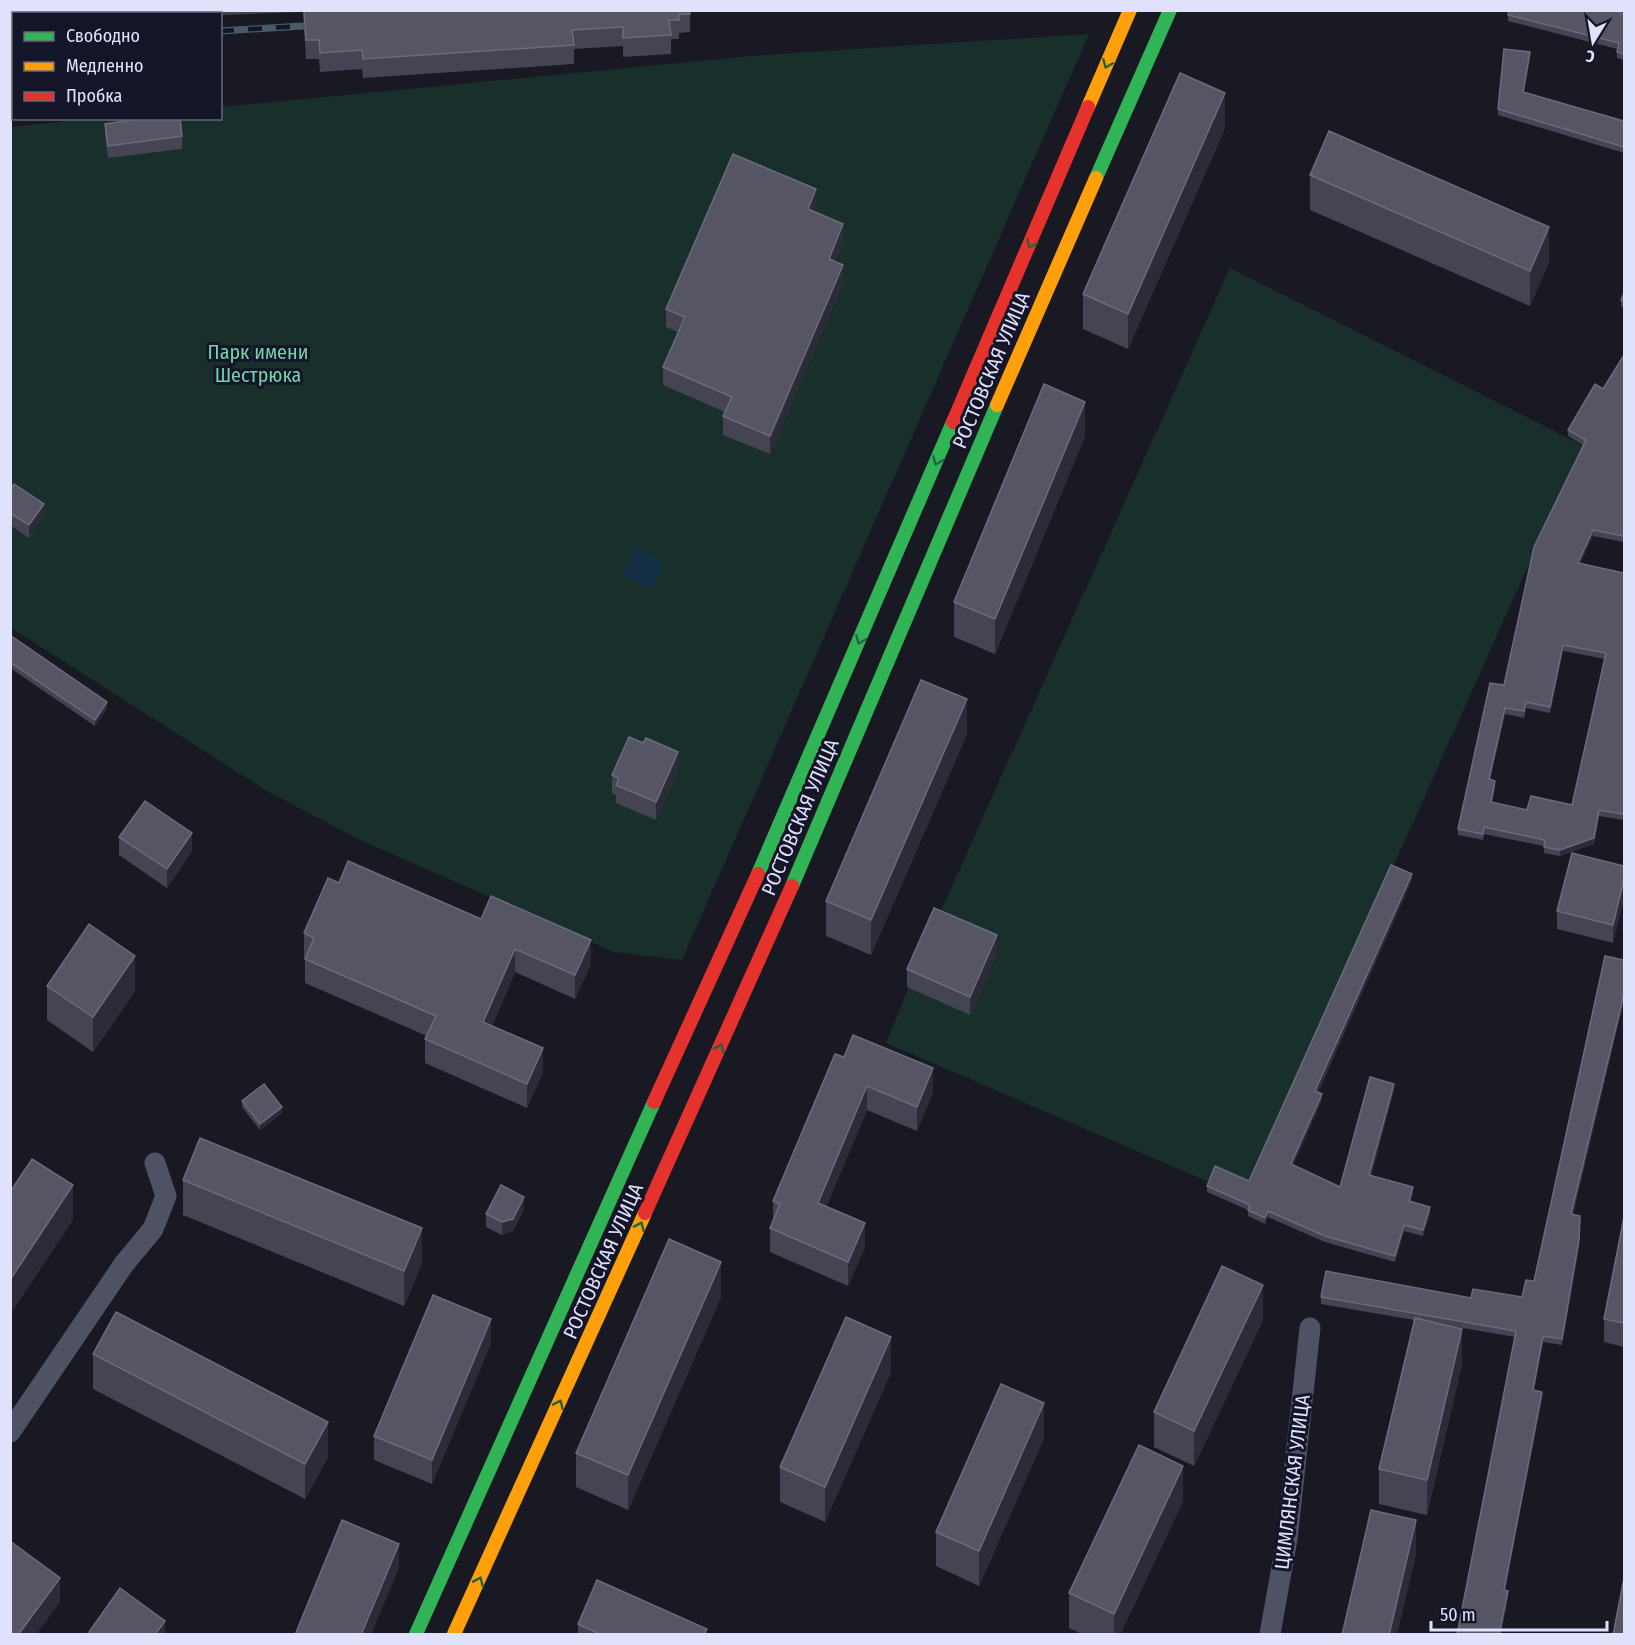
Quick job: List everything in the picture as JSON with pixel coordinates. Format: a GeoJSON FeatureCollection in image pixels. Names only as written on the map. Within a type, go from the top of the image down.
{"type":"FeatureCollection","features":[{"type":"Feature","properties":{"kind":"street","name":"РОСТОВСКАЯ УЛИЦА"},"geometry":{"type":"LineString","coordinates":[[416,1635],[654,1101],[741,914],[1130,10]]}},
{"type":"Feature","properties":{"kind":"street","name":"РОСТОВСКАЯ УЛИЦА"},"geometry":{"type":"LineString","coordinates":[[454,1635],[760,959],[1015,363],[1170,10]]}},
{"type":"Feature","properties":{"kind":"street"},"geometry":{"type":"LineString","coordinates":[[10,1432],[124,1264],[153,1229],[166,1196],[155,1163]]}},
{"type":"Feature","properties":{"kind":"street","name":"ЦИМЛЯНСКАЯ УЛИЦА"},"geometry":{"type":"LineString","coordinates":[[1270,1635],[1287,1539],[1310,1329]]}},
{"type":"Feature","properties":{"kind":"green space","name":"Парк имени Шестрюка"},"geometry":{"type":"Polygon","coordinates":[[[1089,34],[682,960],[614,952],[358,839],[267,791],[11,628],[11,127],[77,120],[222,120],[222,107],[762,55],[1089,34]]]}},
{"type":"Feature","properties":{"kind":"green space"},"geometry":{"type":"Polygon","coordinates":[[[1230,268],[1586,447],[1534,553],[1249,1188],[1211,1183],[886,1043],[934,926],[1230,268]]]}},
{"type":"Feature","properties":{"kind":"water"},"geometry":{"type":"Polygon","coordinates":[[[635,548],[665,563],[651,590],[621,574],[635,548]]]}},
{"type":"Feature","properties":{"kind":"building"},"geometry":{"type":"Polygon","coordinates":[[[304,10],[690,10],[690,14],[679,14],[679,20],[669,20],[671,35],[623,38],[623,27],[572,30],[574,45],[363,59],[362,50],[320,53],[319,40],[306,40],[304,10]]]}},
{"type":"Feature","properties":{"kind":"building"},"geometry":{"type":"Polygon","coordinates":[[[1509,10],[1612,10],[1624,14],[1624,54],[1617,52],[1619,43],[1508,15],[1509,10]]]}},
{"type":"Feature","properties":{"kind":"building"},"geometry":{"type":"Polygon","coordinates":[[[1504,49],[1530,52],[1523,92],[1624,121],[1624,147],[1498,109],[1504,49]]]}},
{"type":"Feature","properties":{"kind":"building"},"geometry":{"type":"Polygon","coordinates":[[[1180,73],[1225,93],[1128,314],[1083,294],[1180,73]]]}},
{"type":"Feature","properties":{"kind":"building"},"geometry":{"type":"Polygon","coordinates":[[[132,120],[180,120],[182,136],[108,146],[105,124],[132,120]]]}},
{"type":"Feature","properties":{"kind":"building"},"geometry":{"type":"Polygon","coordinates":[[[1329,131],[1549,227],[1530,271],[1310,175],[1329,131]]]}},
{"type":"Feature","properties":{"kind":"building"},"geometry":{"type":"Polygon","coordinates":[[[733,154],[816,189],[808,209],[843,224],[829,259],[843,265],[770,436],[723,416],[732,397],[663,367],[685,317],[666,309],[733,154]]]}},
{"type":"Feature","properties":{"kind":"building"},"geometry":{"type":"Polygon","coordinates":[[[1624,355],[1624,536],[1593,530],[1578,563],[1624,573],[1624,814],[1599,810],[1594,838],[1560,850],[1544,847],[1545,840],[1484,827],[1483,834],[1458,829],[1490,683],[1504,685],[1534,547],[1586,440],[1568,430],[1595,384],[1603,389],[1624,355]],[[1563,645],[1550,707],[1526,702],[1524,711],[1505,708],[1489,779],[1495,781],[1491,802],[1527,810],[1531,796],[1572,805],[1606,653],[1563,645]]]}},
{"type":"Feature","properties":{"kind":"building"},"geometry":{"type":"Polygon","coordinates":[[[1044,384],[1085,402],[995,619],[954,602],[1044,384]]]}},
{"type":"Feature","properties":{"kind":"building"},"geometry":{"type":"Polygon","coordinates":[[[14,484],[44,504],[29,525],[10,513],[10,490],[14,484]]]}},
{"type":"Feature","properties":{"kind":"building"},"geometry":{"type":"Polygon","coordinates":[[[10,635],[107,702],[95,720],[10,662],[10,635]]]}},
{"type":"Feature","properties":{"kind":"building"},"geometry":{"type":"Polygon","coordinates":[[[921,680],[967,699],[871,920],[826,901],[921,680]]]}},
{"type":"Feature","properties":{"kind":"building"},"geometry":{"type":"Polygon","coordinates":[[[629,737],[643,743],[646,738],[678,752],[656,802],[616,785],[619,778],[612,775],[629,737]]]}},
{"type":"Feature","properties":{"kind":"building"},"geometry":{"type":"Polygon","coordinates":[[[145,801],[192,833],[167,869],[119,837],[145,801]]]}},
{"type":"Feature","properties":{"kind":"building"},"geometry":{"type":"Polygon","coordinates":[[[1572,853],[1624,866],[1624,879],[1613,925],[1557,911],[1572,853]]]}},
{"type":"Feature","properties":{"kind":"building"},"geometry":{"type":"Polygon","coordinates":[[[348,861],[481,919],[491,896],[591,940],[575,975],[515,949],[483,1022],[543,1048],[527,1084],[425,1039],[436,1016],[305,959],[314,938],[304,933],[328,878],[339,883],[348,861]]]}},
{"type":"Feature","properties":{"kind":"building"},"geometry":{"type":"Polygon","coordinates":[[[1391,865],[1412,874],[1315,1091],[1322,1094],[1291,1164],[1340,1187],[1370,1077],[1394,1084],[1369,1175],[1413,1187],[1409,1201],[1430,1207],[1423,1230],[1404,1225],[1395,1256],[1325,1236],[1268,1211],[1265,1218],[1248,1210],[1250,1205],[1207,1186],[1215,1166],[1249,1181],[1391,865]]]}},
{"type":"Feature","properties":{"kind":"building"},"geometry":{"type":"Polygon","coordinates":[[[934,908],[997,935],[970,997],[907,969],[934,908]]]}},
{"type":"Feature","properties":{"kind":"building"},"geometry":{"type":"Polygon","coordinates":[[[89,924],[135,956],[93,1017],[47,986],[89,924]]]}},
{"type":"Feature","properties":{"kind":"building"},"geometry":{"type":"Polygon","coordinates":[[[1605,956],[1624,960],[1624,994],[1571,1214],[1580,1216],[1579,1240],[1562,1339],[1543,1336],[1533,1390],[1542,1392],[1504,1590],[1508,1591],[1499,1635],[1457,1635],[1516,1331],[1321,1297],[1326,1271],[1471,1298],[1473,1289],[1522,1297],[1526,1280],[1534,1281],[1605,956]]]}},
{"type":"Feature","properties":{"kind":"building"},"geometry":{"type":"Polygon","coordinates":[[[853,1035],[933,1068],[917,1107],[867,1086],[818,1203],[865,1223],[848,1262],[770,1228],[780,1204],[773,1201],[835,1054],[844,1057],[853,1035]]]}},
{"type":"Feature","properties":{"kind":"building"},"geometry":{"type":"Polygon","coordinates":[[[264,1084],[282,1107],[260,1124],[242,1101],[264,1084]]]}},
{"type":"Feature","properties":{"kind":"building"},"geometry":{"type":"Polygon","coordinates":[[[200,1138],[422,1228],[404,1271],[183,1180],[200,1138]]]}},
{"type":"Feature","properties":{"kind":"building"},"geometry":{"type":"Polygon","coordinates":[[[32,1159],[73,1185],[10,1280],[10,1192],[32,1159]]]}},
{"type":"Feature","properties":{"kind":"building"},"geometry":{"type":"Polygon","coordinates":[[[501,1185],[524,1197],[513,1219],[502,1222],[486,1214],[501,1185]]]}},
{"type":"Feature","properties":{"kind":"building"},"geometry":{"type":"Polygon","coordinates":[[[1624,1217],[1624,1323],[1604,1319],[1624,1217]]]}},
{"type":"Feature","properties":{"kind":"building"},"geometry":{"type":"Polygon","coordinates":[[[669,1239],[721,1262],[628,1475],[576,1453],[669,1239]]]}},
{"type":"Feature","properties":{"kind":"building"},"geometry":{"type":"Polygon","coordinates":[[[1222,1266],[1263,1285],[1194,1431],[1154,1412],[1222,1266]]]}},
{"type":"Feature","properties":{"kind":"building"},"geometry":{"type":"Polygon","coordinates":[[[433,1295],[491,1319],[432,1460],[374,1436],[433,1295]]]}},
{"type":"Feature","properties":{"kind":"building"},"geometry":{"type":"Polygon","coordinates":[[[116,1312],[328,1422],[305,1464],[93,1354],[116,1312]]]}},
{"type":"Feature","properties":{"kind":"building"},"geometry":{"type":"Polygon","coordinates":[[[846,1317],[891,1337],[825,1487],[780,1467],[846,1317]]]}},
{"type":"Feature","properties":{"kind":"building"},"geometry":{"type":"Polygon","coordinates":[[[1415,1318],[1462,1329],[1427,1480],[1379,1469],[1415,1318]]]}},
{"type":"Feature","properties":{"kind":"building"},"geometry":{"type":"Polygon","coordinates":[[[1001,1384],[1044,1403],[979,1551],[936,1532],[1001,1384]]]}},
{"type":"Feature","properties":{"kind":"building"},"geometry":{"type":"Polygon","coordinates":[[[1139,1445],[1183,1466],[1114,1614],[1069,1593],[1139,1445]]]}},
{"type":"Feature","properties":{"kind":"building"},"geometry":{"type":"Polygon","coordinates":[[[1371,1510],[1416,1520],[1389,1635],[1342,1635],[1371,1510]]]}},
{"type":"Feature","properties":{"kind":"building"},"geometry":{"type":"Polygon","coordinates":[[[342,1520],[399,1544],[361,1635],[295,1635],[342,1520]]]}},
{"type":"Feature","properties":{"kind":"building"},"geometry":{"type":"Polygon","coordinates":[[[10,1541],[60,1578],[18,1635],[10,1635],[10,1541]]]}},
{"type":"Feature","properties":{"kind":"building"},"geometry":{"type":"Polygon","coordinates":[[[1624,1578],[1624,1635],[1613,1635],[1624,1578]]]}},
{"type":"Feature","properties":{"kind":"building"},"geometry":{"type":"Polygon","coordinates":[[[597,1580],[707,1629],[704,1635],[602,1635],[578,1624],[597,1580]]]}},
{"type":"Feature","properties":{"kind":"building"},"geometry":{"type":"Polygon","coordinates":[[[120,1588],[165,1621],[155,1635],[87,1635],[120,1588]]]}},
{"type":"Feature","properties":{"kind":"railway"},"geometry":{"type":"LineString","coordinates":[[222,31],[319,25]]}},
{"type":"Feature","properties":{"kind":"traffic: fast"},"geometry":{"type":"LineString","coordinates":[[1096,178],[1170,10]]}},
{"type":"Feature","properties":{"kind":"traffic: fast"},"geometry":{"type":"LineString","coordinates":[[792,886],[997,405]]}},
{"type":"Feature","properties":{"kind":"traffic: fast"},"geometry":{"type":"LineString","coordinates":[[758,874],[953,422]]}},
{"type":"Feature","properties":{"kind":"traffic: fast"},"geometry":{"type":"LineString","coordinates":[[416,1634],[654,1102]]}},
{"type":"Feature","properties":{"kind":"traffic: slow"},"geometry":{"type":"LineString","coordinates":[[1088,107],[1130,10]]}},
{"type":"Feature","properties":{"kind":"traffic: slow"},"geometry":{"type":"LineString","coordinates":[[997,405],[1096,178]]}},
{"type":"Feature","properties":{"kind":"traffic: slow"},"geometry":{"type":"LineString","coordinates":[[454,1634],[645,1213]]}},
{"type":"Feature","properties":{"kind":"traffic: jam"},"geometry":{"type":"LineString","coordinates":[[953,422],[1088,107]]}},
{"type":"Feature","properties":{"kind":"traffic: jam"},"geometry":{"type":"LineString","coordinates":[[654,1102],[758,874]]}},
{"type":"Feature","properties":{"kind":"traffic: jam"},"geometry":{"type":"LineString","coordinates":[[645,1213],[792,886]]}}]}
